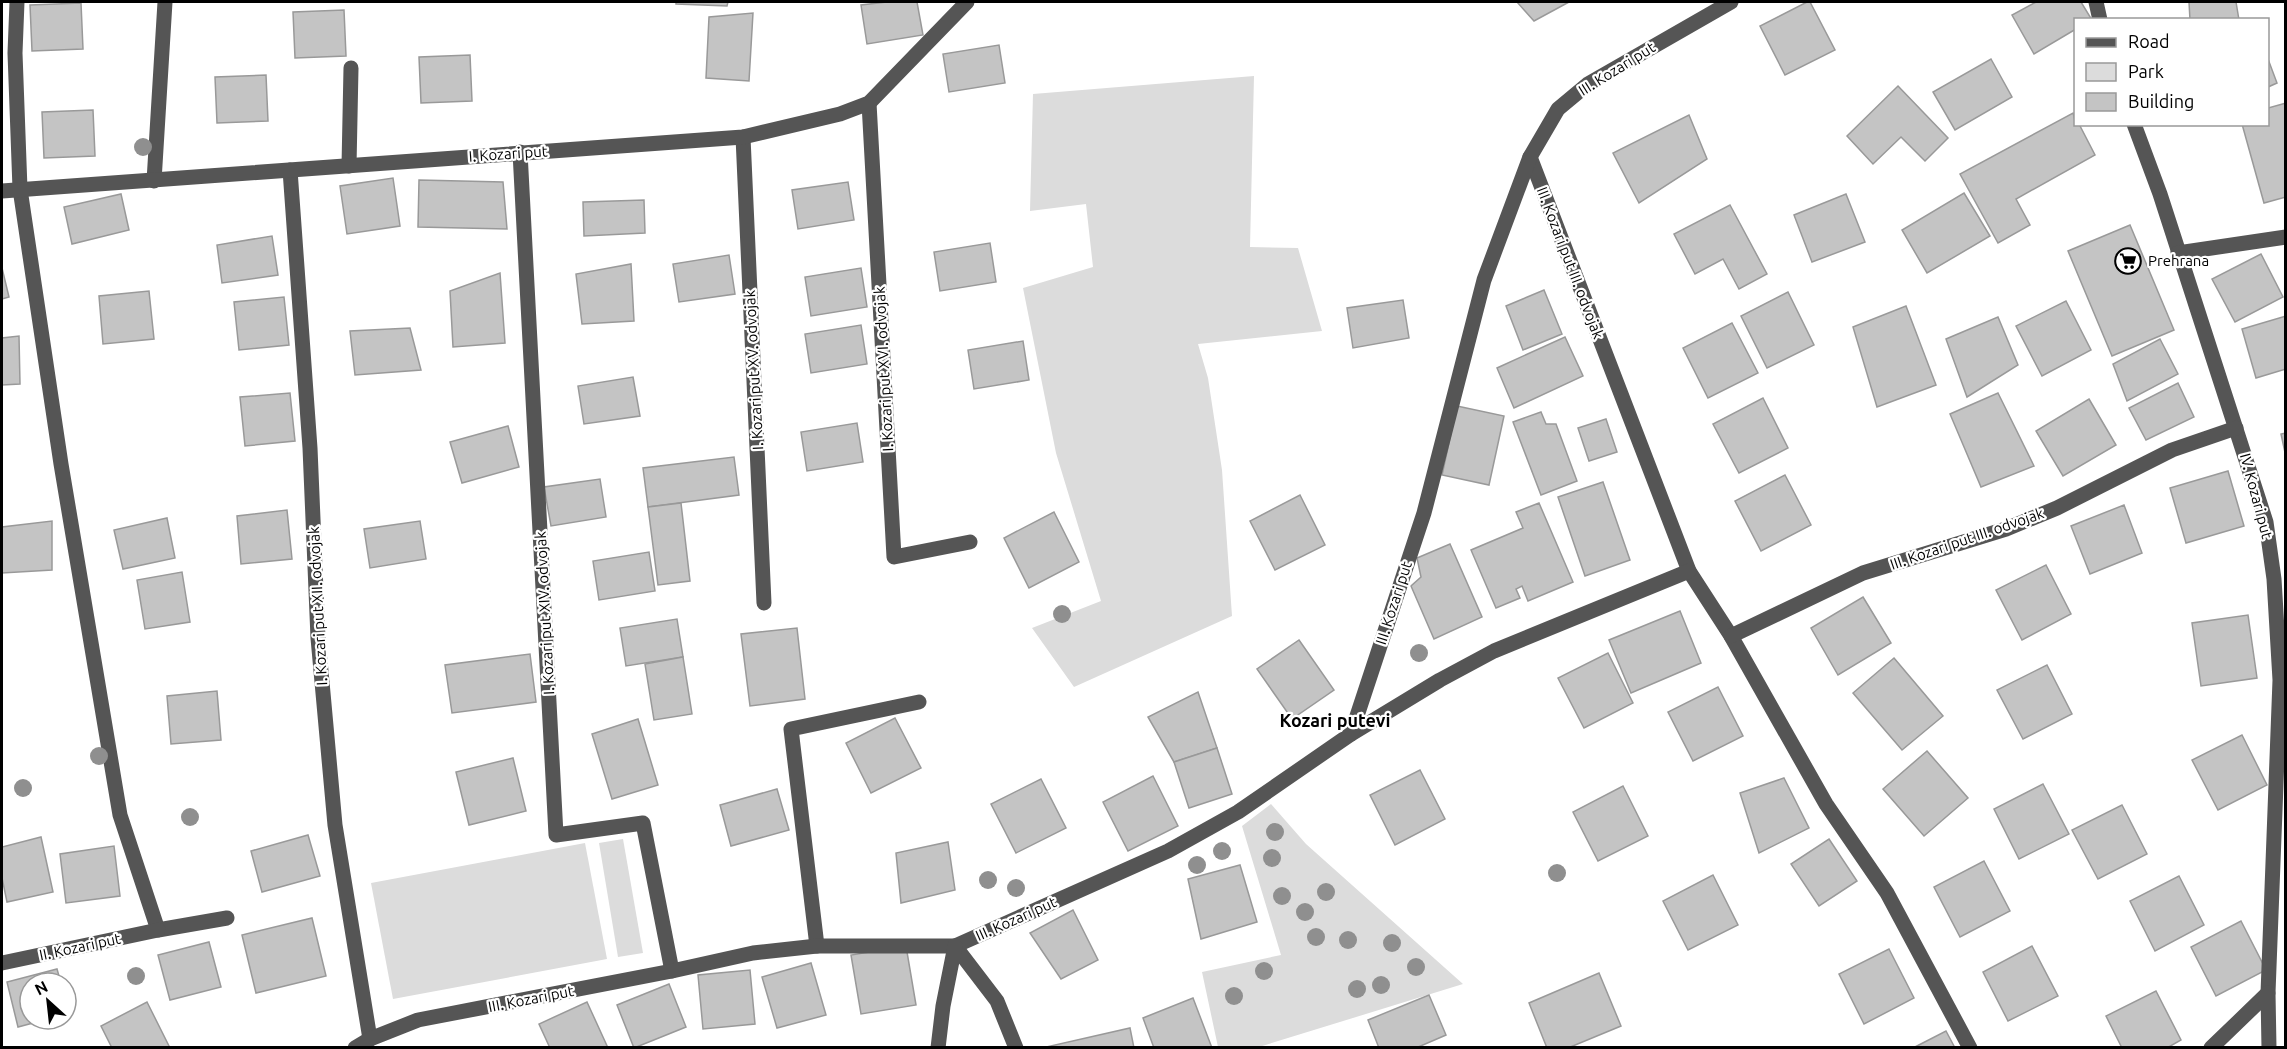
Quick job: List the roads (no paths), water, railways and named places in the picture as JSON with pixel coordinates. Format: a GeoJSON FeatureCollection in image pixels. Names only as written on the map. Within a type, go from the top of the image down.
{"type":"FeatureCollection","features":[{"type":"Feature","properties":{"kind":"street"},"geometry":{"type":"LineString","coordinates":[[17,2],[15,53],[20,189],[61,464],[120,815],[158,930],[227,918]]}},
{"type":"Feature","properties":{"kind":"street"},"geometry":{"type":"LineString","coordinates":[[154,181],[165,2]]}},
{"type":"Feature","properties":{"kind":"street","name":"I. Kozari put"},"geometry":{"type":"LineString","coordinates":[[2,191],[743,137],[840,114],[869,103],[966,2]]}},
{"type":"Feature","properties":{"kind":"street","name":"III. Kozari put"},"geometry":{"type":"LineString","coordinates":[[355,1047],[418,1020],[753,953],[817,946],[955,946],[1168,851],[1238,812],[1352,734],[1424,513],[1484,280],[1530,157],[1558,110],[1588,84],[1731,2]]}},
{"type":"Feature","properties":{"kind":"street"},"geometry":{"type":"LineString","coordinates":[[2096,2],[2100,18]]}},
{"type":"Feature","properties":{"kind":"street"},"geometry":{"type":"LineString","coordinates":[[349,166],[351,68]]}},
{"type":"Feature","properties":{"kind":"street","name":"I. Kozari put XVI. odvojak"},"geometry":{"type":"LineString","coordinates":[[869,103],[894,557],[970,543]]}},
{"type":"Feature","properties":{"kind":"street","name":"IV. Kozari put"},"geometry":{"type":"LineString","coordinates":[[2135,126],[2266,522],[2274,579],[2280,680],[2268,993],[2269,1047]]}},
{"type":"Feature","properties":{"kind":"street","name":"I. Kozari put XV. odvojak"},"geometry":{"type":"LineString","coordinates":[[743,137],[764,603]]}},
{"type":"Feature","properties":{"kind":"street","name":"I. Kozari put XIV. odvojak"},"geometry":{"type":"LineString","coordinates":[[520,152],[556,835],[643,823],[672,971]]}},
{"type":"Feature","properties":{"kind":"street","name":"III. Kozari put III. odvojak"},"geometry":{"type":"LineString","coordinates":[[1530,157],[1689,571],[1731,636],[1826,804],[1887,893],[1970,1047]]}},
{"type":"Feature","properties":{"kind":"street","name":"I. Kozari put XII. odvojak"},"geometry":{"type":"LineString","coordinates":[[290,170],[310,448],[318,638],[334,825],[370,1039]]}},
{"type":"Feature","properties":{"kind":"street"},"geometry":{"type":"LineString","coordinates":[[2178,253],[2286,237]]}},
{"type":"Feature","properties":{"kind":"street","name":"III. Kozari put III. odvojak"},"geometry":{"type":"LineString","coordinates":[[1731,636],[1863,573],[2006,529],[2057,508],[2172,450],[2236,428]]}},
{"type":"Feature","properties":{"kind":"street"},"geometry":{"type":"LineString","coordinates":[[1352,734],[1440,680],[1494,651],[1689,571]]}},
{"type":"Feature","properties":{"kind":"street"},"geometry":{"type":"LineString","coordinates":[[817,946],[791,729],[919,702]]}},
{"type":"Feature","properties":{"kind":"street","name":"II. Kozari put"},"geometry":{"type":"LineString","coordinates":[[2,963],[158,930]]}},
{"type":"Feature","properties":{"kind":"street"},"geometry":{"type":"LineString","coordinates":[[938,1047],[943,1006],[955,946]]}},
{"type":"Feature","properties":{"kind":"street"},"geometry":{"type":"LineString","coordinates":[[955,946],[997,1001],[1016,1047]]}},
{"type":"Feature","properties":{"kind":"street"},"geometry":{"type":"LineString","coordinates":[[2211,1047],[2268,993]]}},
{"type":"Feature","properties":{"kind":"place","name":"Prehrana"},"geometry":{"type":"Point","coordinates":[2128,261]}},
{"type":"Feature","properties":{"kind":"district","name":"Kozari putevi"},"geometry":{"type":"Point","coordinates":[1335,721]}}]}
